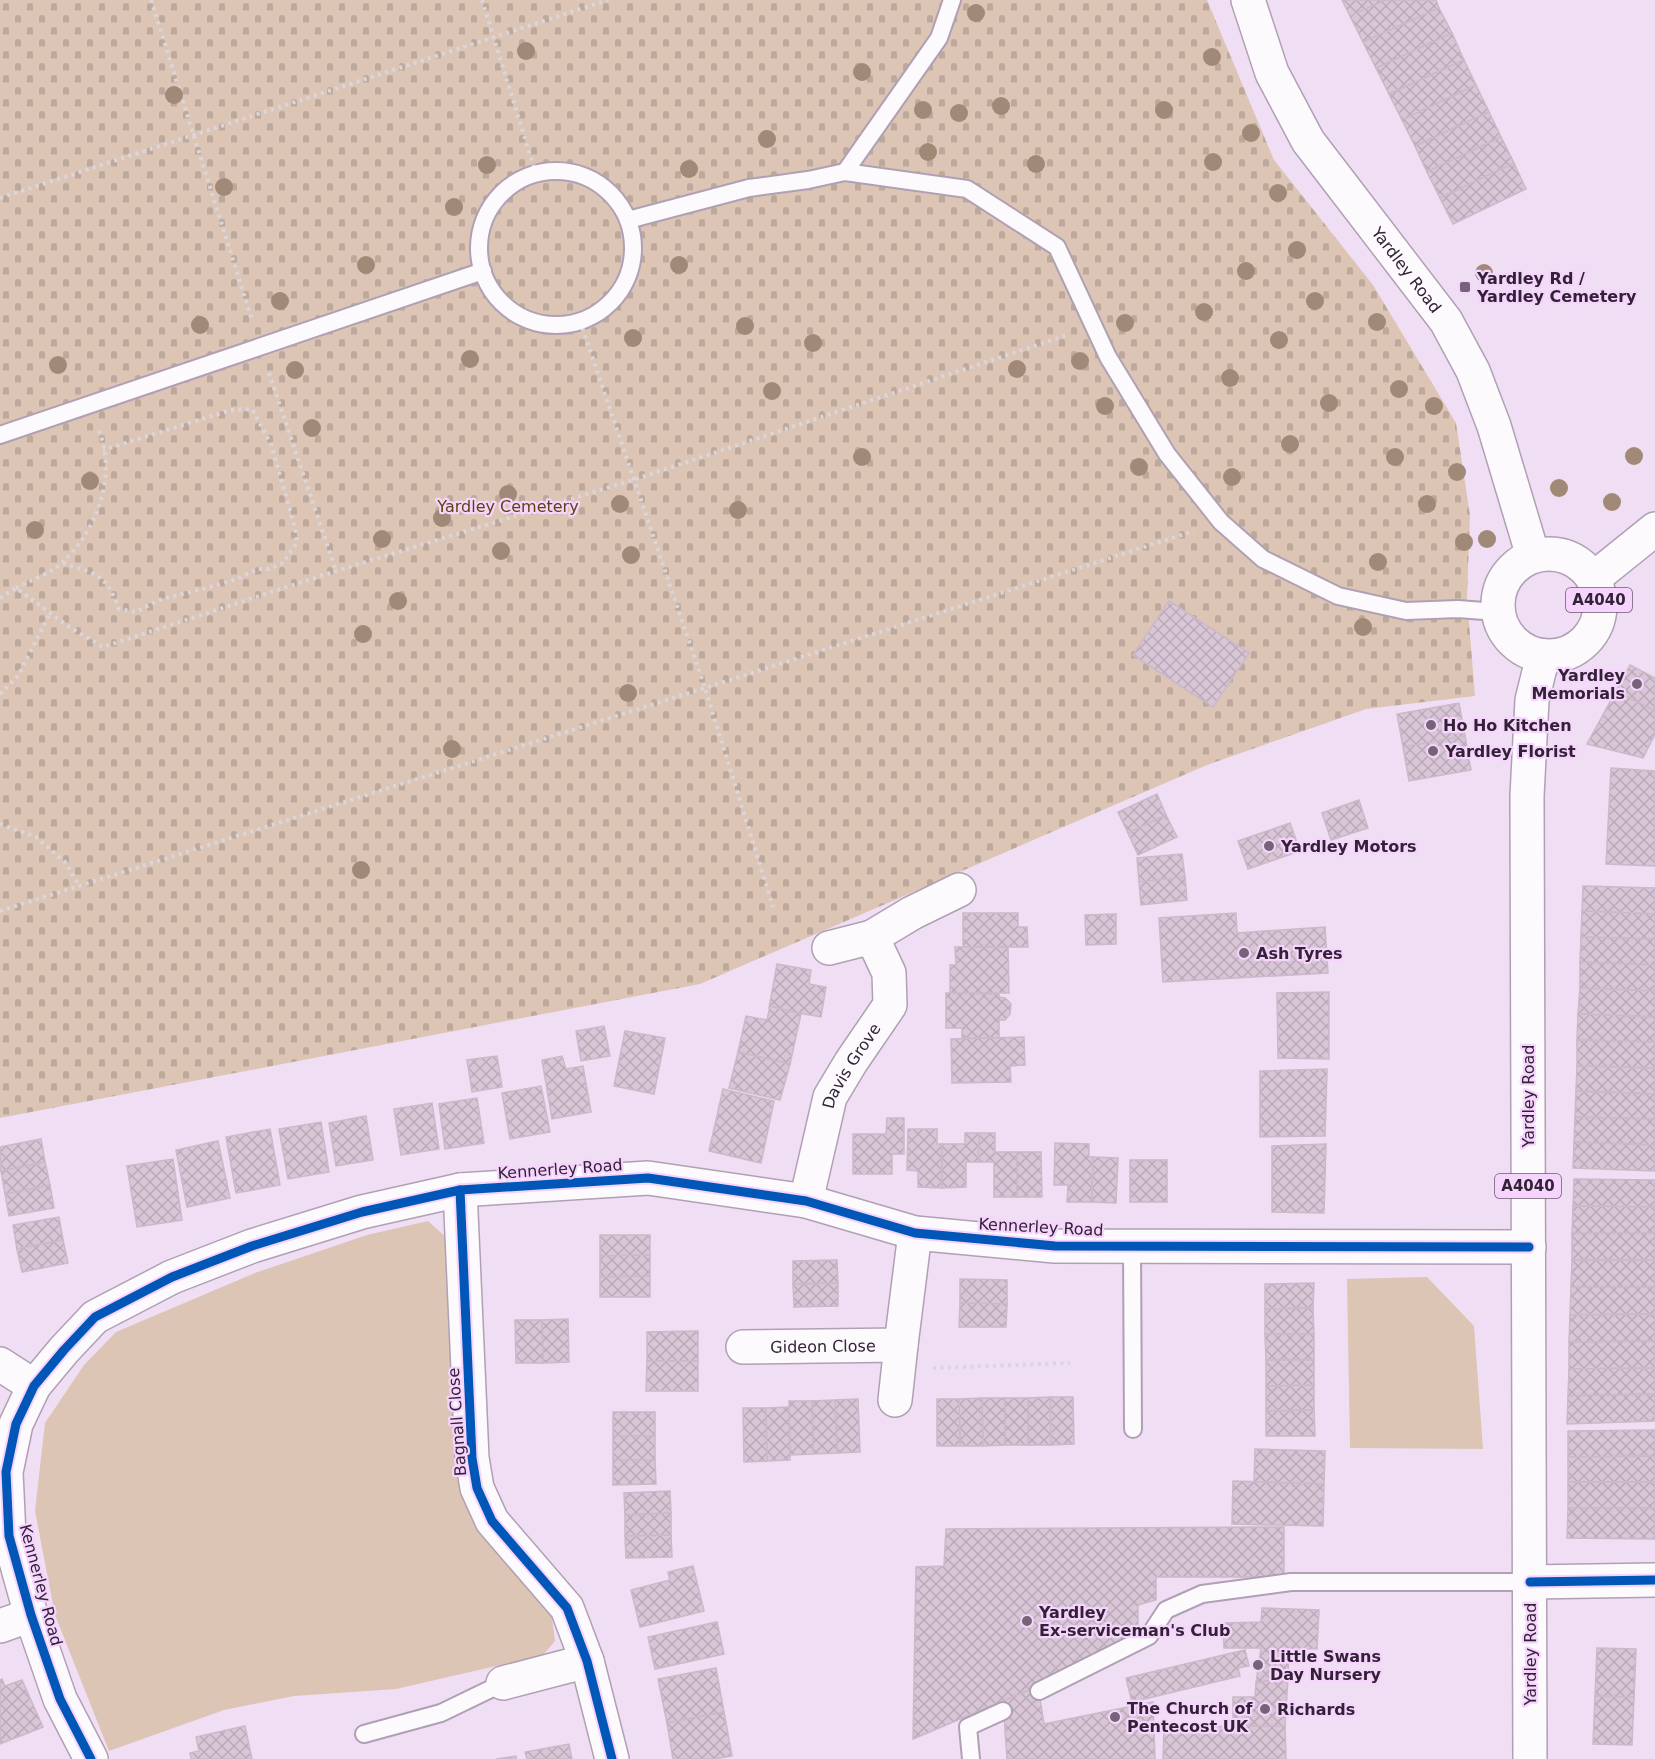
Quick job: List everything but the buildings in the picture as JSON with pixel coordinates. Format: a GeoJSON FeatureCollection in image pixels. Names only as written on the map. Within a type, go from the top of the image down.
{"type":"FeatureCollection","features":[{"type":"Feature","properties":{"kind":"street","name":"Yardley Road"},"geometry":{"type":"LineString","coordinates":[[1248,0],[1272,73],[1308,141],[1446,321],[1473,371],[1494,426],[1533,556]]}},
{"type":"Feature","properties":{"kind":"street","name":"A4040"},"geometry":{"type":"LineString","coordinates":[[1593,579],[1655,529]]}},
{"type":"Feature","properties":{"kind":"street","name":"A4040"},"geometry":{"type":"LineString","coordinates":[[1533,556],[1545,554],[1569,558],[1582,567],[1593,579],[1600,609],[1596,624],[1580,646],[1562,655],[1543,656]]}},
{"type":"Feature","properties":{"kind":"street"},"geometry":{"type":"LineString","coordinates":[[1533,556],[1520,562],[1509,571],[1497,597],[1497,612],[1507,635],[1525,649],[1543,656]]}},
{"type":"Feature","properties":{"kind":"street","name":"Yardley Road"},"geometry":{"type":"LineString","coordinates":[[1530,1759],[1527,796],[1532,700],[1543,656]]}},
{"type":"Feature","properties":{"kind":"street"},"geometry":{"type":"LineString","coordinates":[[830,948],[872,937],[912,913],[959,890]]}},
{"type":"Feature","properties":{"kind":"street","name":"Davis Grove"},"geometry":{"type":"LineString","coordinates":[[806,1202],[830,1097],[850,1062],[890,1005],[889,973],[872,937]]}},
{"type":"Feature","properties":{"kind":"street","name":"Kennerley Road"},"geometry":{"type":"LineString","coordinates":[[91,1759],[60,1699],[31,1615],[9,1536],[6,1472],[16,1424],[34,1386],[95,1317],[172,1277],[252,1246],[362,1212],[460,1190],[648,1178],[806,1202],[915,1233],[1055,1246],[1529,1247]]}},
{"type":"Feature","properties":{"kind":"street","name":"Bagnall Close"},"geometry":{"type":"LineString","coordinates":[[460,1190],[472,1458],[477,1488],[492,1521],[567,1608],[587,1661],[612,1759]]}},
{"type":"Feature","properties":{"kind":"street"},"geometry":{"type":"LineString","coordinates":[[898,1372],[915,1233]]}},
{"type":"Feature","properties":{"kind":"street","name":"Gideon Close"},"geometry":{"type":"LineString","coordinates":[[743,1347],[898,1372]]}},
{"type":"Feature","properties":{"kind":"street"},"geometry":{"type":"LineString","coordinates":[[0,1364],[34,1386]]}},
{"type":"Feature","properties":{"kind":"street"},"geometry":{"type":"LineString","coordinates":[[1530,1582],[1655,1580]]}},
{"type":"Feature","properties":{"kind":"street"},"geometry":{"type":"LineString","coordinates":[[0,1626],[31,1615]]}},
{"type":"Feature","properties":{"kind":"street"},"geometry":{"type":"LineString","coordinates":[[503,1683],[587,1661]]}},
{"type":"Feature","properties":{"kind":"street","name":"Yardley Road"},"geometry":{"type":"LineString","coordinates":[[1516,1759],[1531,1718]]}},
{"type":"Feature","properties":{"kind":"lane"},"geometry":{"type":"LineString","coordinates":[[844,172],[939,38],[952,0]]}},
{"type":"Feature","properties":{"kind":"lane"},"geometry":{"type":"LineString","coordinates":[[550,171],[574,172],[597,182],[616,198],[628,220],[634,244],[631,269],[620,292],[603,310],[580,321],[559,326],[537,323],[517,315],[500,302],[488,285],[479,261],[479,235],[488,211],[504,190],[536,174],[550,171]]}},
{"type":"Feature","properties":{"kind":"lane"},"geometry":{"type":"LineString","coordinates":[[628,220],[749,188],[844,172],[967,189],[1057,247],[1108,357],[1167,454],[1221,522],[1263,559],[1338,596],[1406,611],[1458,609],[1497,612]]}},
{"type":"Feature","properties":{"kind":"lane"},"geometry":{"type":"LineString","coordinates":[[0,435],[483,271]]}},
{"type":"Feature","properties":{"kind":"lane"},"geometry":{"type":"LineString","coordinates":[[1132,1246],[1133,1429]]}},
{"type":"Feature","properties":{"kind":"lane"},"geometry":{"type":"LineString","coordinates":[[1039,1691],[1149,1636],[1166,1610],[1202,1594],[1291,1582],[1530,1582]]}},
{"type":"Feature","properties":{"kind":"lane"},"geometry":{"type":"LineString","coordinates":[[364,1734],[441,1713],[503,1683]]}},
{"type":"Feature","properties":{"kind":"lane"},"geometry":{"type":"LineString","coordinates":[[971,1759],[968,1727],[1003,1711]]}},
{"type":"Feature","properties":{"kind":"path"},"geometry":{"type":"LineString","coordinates":[[151,0],[260,346],[336,571]]}},
{"type":"Feature","properties":{"kind":"path"},"geometry":{"type":"LineString","coordinates":[[482,0],[536,174]]}},
{"type":"Feature","properties":{"kind":"path"},"geometry":{"type":"LineString","coordinates":[[0,198],[608,0]]}},
{"type":"Feature","properties":{"kind":"path"},"geometry":{"type":"LineString","coordinates":[[580,321],[705,688],[773,907]]}},
{"type":"Feature","properties":{"kind":"path"},"geometry":{"type":"LineString","coordinates":[[16,588],[50,613],[103,646],[336,571],[633,480],[1094,326]]}},
{"type":"Feature","properties":{"kind":"path"},"geometry":{"type":"LineString","coordinates":[[0,598],[63,563],[84,539],[99,508],[106,468],[100,435],[87,406]]}},
{"type":"Feature","properties":{"kind":"path"},"geometry":{"type":"LineString","coordinates":[[63,563],[92,572],[106,580],[119,609],[135,612],[162,599],[237,579],[258,569],[283,563],[297,542],[271,444],[252,409],[231,410],[103,450]]}},
{"type":"Feature","properties":{"kind":"path"},"geometry":{"type":"LineString","coordinates":[[0,911],[1221,522]]}},
{"type":"Feature","properties":{"kind":"path"},"geometry":{"type":"LineString","coordinates":[[0,694],[18,676],[50,613]]}},
{"type":"Feature","properties":{"kind":"path"},"geometry":{"type":"LineString","coordinates":[[0,824],[36,837],[66,863],[79,886]]}},
{"type":"Feature","properties":{"kind":"path"},"geometry":{"type":"LineString","coordinates":[[898,1372],[1070,1363]]}},
{"type":"Feature","properties":{"kind":"green space","name":"Yardley Cemetery"},"geometry":{"type":"Polygon","coordinates":[[[0,0],[1207,0],[1274,160],[1373,285],[1456,423],[1470,515],[1467,598],[1475,696],[1366,709],[1207,765],[700,984],[0,1118],[0,0]]]}},
{"type":"Feature","properties":{"kind":"green space"},"geometry":{"type":"Polygon","coordinates":[[[428,1221],[448,1239],[459,1487],[484,1535],[551,1611],[555,1641],[543,1655],[396,1689],[294,1696],[224,1710],[109,1751],[55,1615],[35,1511],[45,1423],[84,1365],[116,1332],[255,1273],[367,1235],[428,1221]]]}},
{"type":"Feature","properties":{"kind":"green space"},"geometry":{"type":"Polygon","coordinates":[[[1427,1277],[1474,1326],[1483,1449],[1350,1448],[1347,1279],[1427,1277]]]}},
{"type":"Feature","properties":{"kind":"cycle path"},"geometry":{"type":"LineString","coordinates":[[91,1759],[60,1699],[31,1615],[9,1536],[6,1472],[16,1424],[34,1386],[95,1317],[172,1277],[252,1246],[362,1212],[460,1190],[648,1178],[806,1201],[915,1233],[1055,1246],[1529,1247]]}},
{"type":"Feature","properties":{"kind":"cycle path"},"geometry":{"type":"LineString","coordinates":[[460,1190],[472,1458],[477,1488],[492,1521],[567,1608],[587,1661],[612,1759]]}},
{"type":"Feature","properties":{"kind":"cycle path"},"geometry":{"type":"LineString","coordinates":[[1530,1582],[1655,1580]]}},
{"type":"Feature","properties":{"kind":"place","name":"Yardley Rd / Yardley Cemetery"},"geometry":{"type":"Point","coordinates":[1465,287]}},
{"type":"Feature","properties":{"kind":"place","name":"Yardley Memorials"},"geometry":{"type":"Point","coordinates":[1637,684]}},
{"type":"Feature","properties":{"kind":"place","name":"Ho Ho Kitchen"},"geometry":{"type":"Point","coordinates":[1431,725]}},
{"type":"Feature","properties":{"kind":"place","name":"Yardley Florist"},"geometry":{"type":"Point","coordinates":[1433,751]}},
{"type":"Feature","properties":{"kind":"place","name":"Yardley Motors"},"geometry":{"type":"Point","coordinates":[1269,846]}},
{"type":"Feature","properties":{"kind":"place","name":"Ash Tyres"},"geometry":{"type":"Point","coordinates":[1244,953]}},
{"type":"Feature","properties":{"kind":"place","name":"Yardley Ex-serviceman's Club"},"geometry":{"type":"Point","coordinates":[1027,1621]}},
{"type":"Feature","properties":{"kind":"place","name":"Little Swans Day Nursery"},"geometry":{"type":"Point","coordinates":[1258,1665]}},
{"type":"Feature","properties":{"kind":"place","name":"Richards"},"geometry":{"type":"Point","coordinates":[1265,1709]}},
{"type":"Feature","properties":{"kind":"place","name":"The Church of Pentecost UK"},"geometry":{"type":"Point","coordinates":[1115,1717]}}]}
